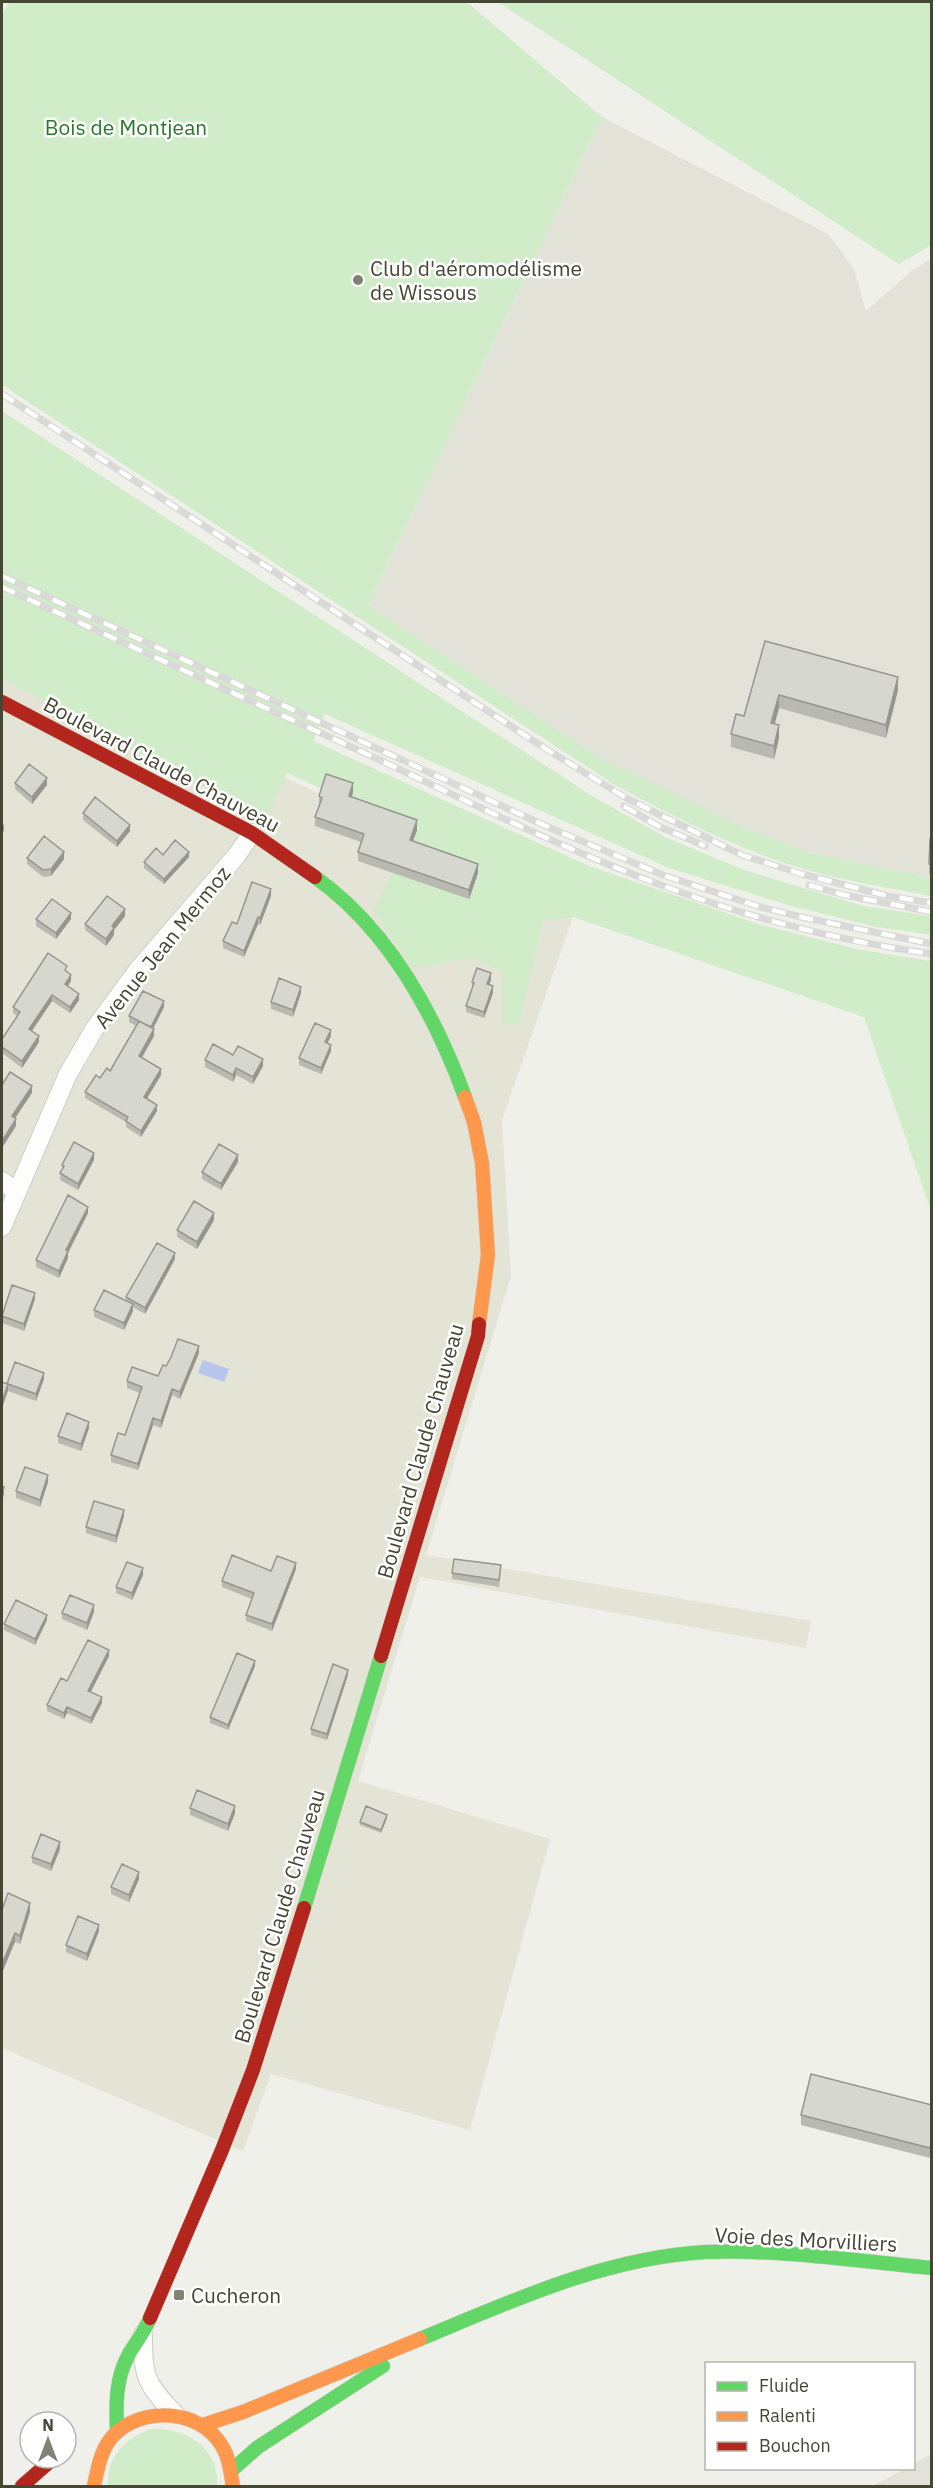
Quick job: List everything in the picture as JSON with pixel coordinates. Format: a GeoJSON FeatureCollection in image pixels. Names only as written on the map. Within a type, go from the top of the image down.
{"type":"FeatureCollection","features":[{"type":"Feature","properties":{"kind":"street","name":"Boulevard Claude Chauveau"},"geometry":{"type":"LineString","coordinates":[[2,702],[252,833],[319,880],[363,920],[401,969],[433,1022],[454,1067],[474,1122],[482,1163],[488,1255],[478,1336],[253,2070],[222,2150],[143,2334],[128,2355],[119,2377],[116,2395],[117,2432]]}},
{"type":"Feature","properties":{"kind":"street","name":"Avenue Jean Mermoz"},"geometry":{"type":"LineString","coordinates":[[2,1227],[68,1074],[96,1028],[137,971],[237,855],[252,833]]}},
{"type":"Feature","properties":{"kind":"street"},"geometry":{"type":"LineString","coordinates":[[2,1181],[17,1192]]}},
{"type":"Feature","properties":{"kind":"street","name":"Voie des Morvilliers"},"geometry":{"type":"LineString","coordinates":[[439,2332],[558,2282],[599,2269],[666,2257],[723,2252],[932,2268]]}},
{"type":"Feature","properties":{"kind":"street"},"geometry":{"type":"LineString","coordinates":[[203,2426],[439,2332]]}},
{"type":"Feature","properties":{"kind":"street"},"geometry":{"type":"LineString","coordinates":[[232,2470],[258,2446],[279,2432],[439,2332]]}},
{"type":"Feature","properties":{"kind":"street"},"geometry":{"type":"LineString","coordinates":[[143,2334],[143,2368],[147,2379],[154,2391],[175,2415]]}},
{"type":"Feature","properties":{"kind":"street"},"geometry":{"type":"LineString","coordinates":[[94,2487],[100,2455],[117,2432],[144,2416],[159,2414],[175,2415],[203,2426],[222,2445],[232,2470],[233,2487]]}},
{"type":"Feature","properties":{"kind":"street"},"geometry":{"type":"LineString","coordinates":[[78,2461],[96,2469]]}},
{"type":"Feature","properties":{"kind":"street"},"geometry":{"type":"LineString","coordinates":[[22,2487],[48,2470]]}},
{"type":"Feature","properties":{"kind":"shaded area"},"geometry":{"type":"Polygon","coordinates":[[[602,117],[828,234],[854,269],[866,311],[913,270],[931,259],[931,878],[810,853],[745,828],[646,781],[602,759],[368,605],[602,117]]]}},
{"type":"Feature","properties":{"kind":"shaded area"},"geometry":{"type":"Polygon","coordinates":[[[2,640],[573,917],[502,1120],[511,1276],[426,1555],[811,1621],[806,1648],[420,1577],[358,1781],[550,1839],[470,2130],[271,2074],[243,2151],[2,2048],[2,640]]]}},
{"type":"Feature","properties":{"kind":"shaded area"},"geometry":{"type":"Polygon","coordinates":[[[931,2454],[931,2486],[872,2486],[903,2470],[915,2470],[915,2463],[931,2454]]]}},
{"type":"Feature","properties":{"kind":"green space","name":"Club d'aéromodélisme de Wissous"},"geometry":{"type":"Polygon","coordinates":[[[9,2],[467,2],[602,117],[368,605],[602,759],[745,828],[810,853],[931,878],[931,896],[833,877],[776,860],[714,835],[615,785],[2,385],[2,15],[9,2]]]}},
{"type":"Feature","properties":{"kind":"green space"},"geometry":{"type":"Polygon","coordinates":[[[498,2],[931,2],[931,245],[899,264],[498,2]]]}},
{"type":"Feature","properties":{"kind":"green space"},"geometry":{"type":"Polygon","coordinates":[[[2,411],[592,796],[665,837],[744,870],[863,906],[931,916],[931,935],[877,927],[791,906],[669,868],[325,714],[313,741],[589,866],[758,924],[856,949],[931,961],[931,1211],[864,1017],[573,917],[543,920],[519,1025],[503,1024],[503,972],[471,957],[413,969],[374,910],[413,830],[287,773],[264,820],[2,678],[2,411]]]}},
{"type":"Feature","properties":{"kind":"green space"},"geometry":{"type":"Polygon","coordinates":[[[151,2429],[176,2432],[198,2442],[213,2461],[217,2486],[108,2486],[110,2467],[119,2450],[133,2438],[151,2429]]]}},
{"type":"Feature","properties":{"kind":"water"},"geometry":{"type":"Polygon","coordinates":[[[203,1360],[229,1369],[224,1382],[198,1373],[203,1360]]]}},
{"type":"Feature","properties":{"kind":"building"},"geometry":{"type":"Polygon","coordinates":[[[765,641],[898,677],[886,725],[779,695],[771,723],[779,725],[774,746],[731,734],[736,714],[744,716],[765,641]]]}},
{"type":"Feature","properties":{"kind":"building"},"geometry":{"type":"Polygon","coordinates":[[[29,764],[47,778],[32,797],[15,783],[29,764]]]}},
{"type":"Feature","properties":{"kind":"building"},"geometry":{"type":"Polygon","coordinates":[[[326,774],[353,783],[349,796],[417,820],[410,840],[478,864],[469,890],[358,852],[364,834],[315,817],[322,798],[319,796],[326,774]]]}},
{"type":"Feature","properties":{"kind":"building"},"geometry":{"type":"Polygon","coordinates":[[[95,797],[130,825],[117,841],[83,813],[95,797]]]}},
{"type":"Feature","properties":{"kind":"building"},"geometry":{"type":"Polygon","coordinates":[[[44,836],[64,852],[51,869],[43,870],[27,858],[44,836]]]}},
{"type":"Feature","properties":{"kind":"building"},"geometry":{"type":"Polygon","coordinates":[[[930,839],[932,839],[932,865],[929,864],[930,839]]]}},
{"type":"Feature","properties":{"kind":"building"},"geometry":{"type":"Polygon","coordinates":[[[175,840],[189,852],[164,879],[144,862],[156,848],[163,855],[175,840]]]}},
{"type":"Feature","properties":{"kind":"building"},"geometry":{"type":"Polygon","coordinates":[[[252,882],[271,889],[244,951],[223,941],[232,922],[237,924],[252,882]]]}},
{"type":"Feature","properties":{"kind":"building"},"geometry":{"type":"Polygon","coordinates":[[[107,896],[125,909],[112,926],[114,928],[106,939],[85,924],[107,896]]]}},
{"type":"Feature","properties":{"kind":"building"},"geometry":{"type":"Polygon","coordinates":[[[52,899],[71,913],[56,933],[36,919],[52,899]]]}},
{"type":"Feature","properties":{"kind":"building"},"geometry":{"type":"Polygon","coordinates":[[[48,953],[67,966],[65,970],[71,975],[65,984],[79,994],[70,1007],[52,995],[29,1029],[39,1036],[22,1061],[2,1047],[2,1039],[20,1012],[13,1007],[48,953]]]}},
{"type":"Feature","properties":{"kind":"building"},"geometry":{"type":"Polygon","coordinates":[[[477,968],[491,973],[487,984],[493,986],[484,1012],[466,1006],[477,968]]]}},
{"type":"Feature","properties":{"kind":"building"},"geometry":{"type":"Polygon","coordinates":[[[279,978],[301,987],[293,1010],[271,1002],[279,978]]]}},
{"type":"Feature","properties":{"kind":"building"},"geometry":{"type":"Polygon","coordinates":[[[143,991],[164,1001],[151,1027],[129,1016],[143,991]]]}},
{"type":"Feature","properties":{"kind":"building"},"geometry":{"type":"Polygon","coordinates":[[[139,1021],[154,1029],[139,1056],[161,1069],[144,1097],[157,1105],[141,1131],[126,1121],[128,1117],[85,1092],[96,1075],[100,1078],[107,1068],[110,1071],[139,1021]]]}},
{"type":"Feature","properties":{"kind":"building"},"geometry":{"type":"Polygon","coordinates":[[[315,1023],[331,1030],[325,1042],[331,1045],[321,1068],[299,1058],[315,1023]]]}},
{"type":"Feature","properties":{"kind":"building"},"geometry":{"type":"Polygon","coordinates":[[[213,1044],[233,1055],[238,1046],[263,1059],[253,1077],[236,1068],[233,1075],[205,1060],[213,1044]]]}},
{"type":"Feature","properties":{"kind":"building"},"geometry":{"type":"Polygon","coordinates":[[[10,1072],[32,1086],[12,1116],[16,1119],[2,1141],[2,1085],[10,1072]]]}},
{"type":"Feature","properties":{"kind":"building"},"geometry":{"type":"Polygon","coordinates":[[[74,1142],[94,1153],[78,1184],[60,1173],[74,1142]]]}},
{"type":"Feature","properties":{"kind":"building"},"geometry":{"type":"Polygon","coordinates":[[[219,1144],[238,1155],[221,1184],[202,1172],[219,1144]]]}},
{"type":"Feature","properties":{"kind":"building"},"geometry":{"type":"Polygon","coordinates":[[[68,1195],[88,1207],[66,1250],[68,1251],[59,1271],[36,1260],[68,1195]]]}},
{"type":"Feature","properties":{"kind":"building"},"geometry":{"type":"Polygon","coordinates":[[[194,1201],[214,1213],[197,1242],[177,1230],[194,1201]]]}},
{"type":"Feature","properties":{"kind":"building"},"geometry":{"type":"Polygon","coordinates":[[[157,1243],[175,1253],[145,1308],[126,1297],[157,1243]]]}},
{"type":"Feature","properties":{"kind":"building"},"geometry":{"type":"Polygon","coordinates":[[[12,1285],[35,1293],[24,1324],[2,1316],[12,1285]]]}},
{"type":"Feature","properties":{"kind":"building"},"geometry":{"type":"Polygon","coordinates":[[[104,1290],[133,1304],[124,1323],[94,1310],[104,1290]]]}},
{"type":"Feature","properties":{"kind":"building"},"geometry":{"type":"Polygon","coordinates":[[[178,1339],[199,1346],[180,1392],[172,1389],[161,1421],[153,1418],[138,1464],[111,1455],[118,1433],[125,1435],[142,1387],[127,1381],[132,1367],[158,1376],[163,1365],[166,1366],[171,1357],[178,1339]]]}},
{"type":"Feature","properties":{"kind":"building"},"geometry":{"type":"Polygon","coordinates":[[[15,1362],[44,1373],[36,1394],[8,1384],[2,1401],[2,1382],[7,1384],[15,1362]]]}},
{"type":"Feature","properties":{"kind":"building"},"geometry":{"type":"Polygon","coordinates":[[[67,1413],[89,1422],[81,1444],[58,1436],[67,1413]]]}},
{"type":"Feature","properties":{"kind":"building"},"geometry":{"type":"Polygon","coordinates":[[[25,1467],[48,1475],[40,1500],[16,1491],[25,1467]]]}},
{"type":"Feature","properties":{"kind":"building"},"geometry":{"type":"Polygon","coordinates":[[[94,1501],[124,1510],[116,1536],[86,1527],[94,1501]]]}},
{"type":"Feature","properties":{"kind":"building"},"geometry":{"type":"Polygon","coordinates":[[[232,1555],[271,1571],[277,1556],[296,1563],[272,1624],[246,1615],[254,1593],[222,1581],[232,1555]]]}},
{"type":"Feature","properties":{"kind":"building"},"geometry":{"type":"Polygon","coordinates":[[[454,1559],[501,1565],[499,1580],[452,1573],[454,1559]]]}},
{"type":"Feature","properties":{"kind":"building"},"geometry":{"type":"Polygon","coordinates":[[[127,1562],[143,1568],[132,1593],[116,1587],[127,1562]]]}},
{"type":"Feature","properties":{"kind":"building"},"geometry":{"type":"Polygon","coordinates":[[[70,1595],[94,1605],[87,1623],[62,1613],[70,1595]]]}},
{"type":"Feature","properties":{"kind":"building"},"geometry":{"type":"Polygon","coordinates":[[[16,1600],[47,1615],[35,1639],[4,1624],[16,1600]]]}},
{"type":"Feature","properties":{"kind":"building"},"geometry":{"type":"Polygon","coordinates":[[[88,1640],[109,1650],[88,1691],[102,1697],[91,1718],[67,1707],[64,1713],[47,1705],[61,1678],[67,1681],[88,1640]]]}},
{"type":"Feature","properties":{"kind":"building"},"geometry":{"type":"Polygon","coordinates":[[[237,1653],[255,1661],[228,1725],[210,1717],[237,1653]]]}},
{"type":"Feature","properties":{"kind":"building"},"geometry":{"type":"Polygon","coordinates":[[[333,1664],[348,1670],[327,1734],[311,1729],[333,1664]]]}},
{"type":"Feature","properties":{"kind":"building"},"geometry":{"type":"Polygon","coordinates":[[[197,1790],[235,1806],[228,1824],[190,1808],[197,1790]]]}},
{"type":"Feature","properties":{"kind":"building"},"geometry":{"type":"Polygon","coordinates":[[[366,1806],[387,1815],[381,1830],[360,1822],[366,1806]]]}},
{"type":"Feature","properties":{"kind":"building"},"geometry":{"type":"Polygon","coordinates":[[[41,1834],[60,1842],[51,1864],[32,1857],[41,1834]]]}},
{"type":"Feature","properties":{"kind":"building"},"geometry":{"type":"Polygon","coordinates":[[[122,1864],[139,1872],[129,1895],[111,1887],[122,1864]]]}},
{"type":"Feature","properties":{"kind":"building"},"geometry":{"type":"Polygon","coordinates":[[[8,1893],[30,1903],[20,1936],[15,1933],[2,1964],[2,1910],[8,1893]]]}},
{"type":"Feature","properties":{"kind":"building"},"geometry":{"type":"Polygon","coordinates":[[[78,1916],[99,1925],[87,1954],[66,1945],[78,1916]]]}},
{"type":"Feature","properties":{"kind":"building"},"geometry":{"type":"Polygon","coordinates":[[[811,2074],[932,2105],[930,2148],[801,2115],[811,2074]]]}},
{"type":"Feature","properties":{"kind":"railway"},"geometry":{"type":"LineString","coordinates":[[2,394],[546,749],[628,799],[742,855],[802,874],[888,896],[932,903]]}},
{"type":"Feature","properties":{"kind":"railway"},"geometry":{"type":"LineString","coordinates":[[2,576],[548,827],[663,875],[760,907],[932,944]]}},
{"type":"Feature","properties":{"kind":"railway"},"geometry":{"type":"LineString","coordinates":[[2,587],[519,826],[623,870],[691,896],[793,927],[932,954]]}},
{"type":"Feature","properties":{"kind":"railway"},"geometry":{"type":"LineString","coordinates":[[624,806],[658,826],[705,846]]}},
{"type":"Feature","properties":{"kind":"railway"},"geometry":{"type":"LineString","coordinates":[[809,885],[844,895],[932,912]]}},
{"type":"Feature","properties":{"kind":"traffic: fast"},"geometry":{"type":"LineString","coordinates":[[315,877],[341,898],[387,948],[424,1005],[465,1097]]}},
{"type":"Feature","properties":{"kind":"traffic: fast"},"geometry":{"type":"LineString","coordinates":[[304,1908],[381,1656]]}},
{"type":"Feature","properties":{"kind":"traffic: fast"},"geometry":{"type":"LineString","coordinates":[[420,2339],[559,2284],[595,2272],[668,2256],[705,2252],[762,2252],[932,2268]]}},
{"type":"Feature","properties":{"kind":"traffic: fast"},"geometry":{"type":"LineString","coordinates":[[117,2432],[117,2402],[121,2373],[124,2363],[150,2318]]}},
{"type":"Feature","properties":{"kind":"traffic: fast"},"geometry":{"type":"LineString","coordinates":[[232,2470],[258,2447],[383,2366]]}},
{"type":"Feature","properties":{"kind":"traffic: slow"},"geometry":{"type":"LineString","coordinates":[[465,1097],[474,1122],[482,1163],[488,1255],[479,1324]]}},
{"type":"Feature","properties":{"kind":"traffic: slow"},"geometry":{"type":"LineString","coordinates":[[203,2425],[243,2412],[420,2339]]}},
{"type":"Feature","properties":{"kind":"traffic: slow"},"geometry":{"type":"LineString","coordinates":[[94,2486],[101,2457],[107,2444],[117,2432],[130,2423],[161,2415],[177,2416],[206,2428],[218,2440],[226,2454],[233,2486]]}},
{"type":"Feature","properties":{"kind":"traffic: jam"},"geometry":{"type":"LineString","coordinates":[[2,702],[252,833],[315,877]]}},
{"type":"Feature","properties":{"kind":"traffic: jam"},"geometry":{"type":"LineString","coordinates":[[381,1656],[478,1336],[479,1324]]}},
{"type":"Feature","properties":{"kind":"traffic: jam"},"geometry":{"type":"LineString","coordinates":[[150,2318],[222,2150],[253,2070],[304,1908]]}},
{"type":"Feature","properties":{"kind":"traffic: jam"},"geometry":{"type":"LineString","coordinates":[[22,2486],[40,2470]]}},
{"type":"Feature","properties":{"kind":"place","name":"Club d'aéromodélisme de Wissous"},"geometry":{"type":"Point","coordinates":[358,280]}},
{"type":"Feature","properties":{"kind":"place","name":"Cucheron"},"geometry":{"type":"Point","coordinates":[179,2295]}},
{"type":"Feature","properties":{"kind":"park label","name":"Bois de Montjean"},"geometry":{"type":"Point","coordinates":[126,127]}}]}
